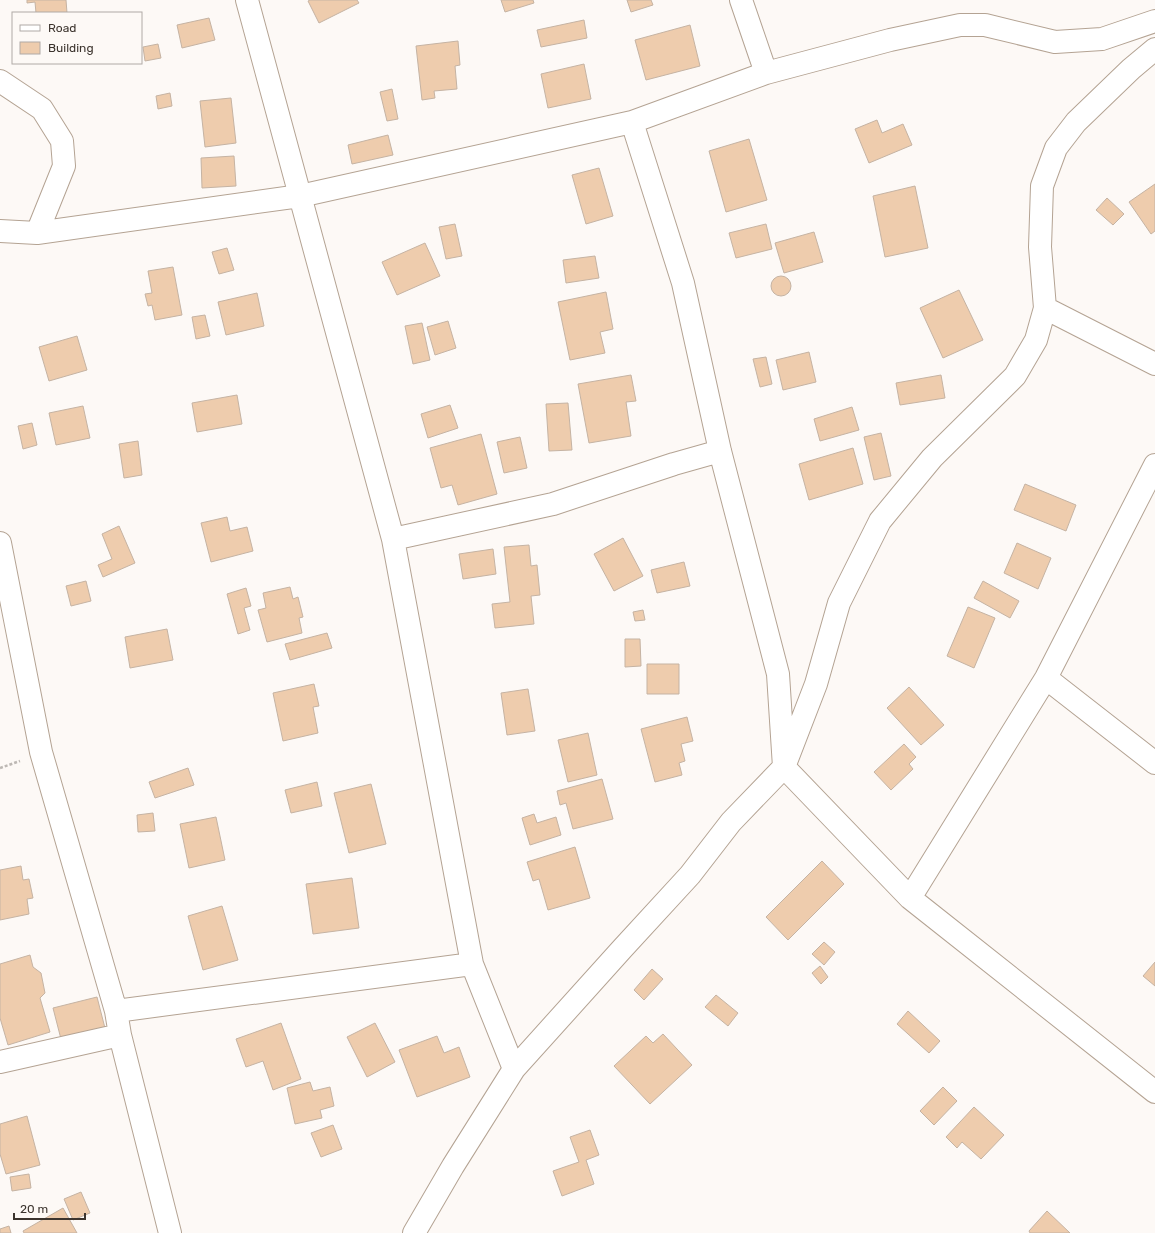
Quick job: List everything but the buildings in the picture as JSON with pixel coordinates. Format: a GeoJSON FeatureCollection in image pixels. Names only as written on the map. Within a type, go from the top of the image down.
{"type":"FeatureCollection","features":[{"type":"Feature","properties":{"kind":"street"},"geometry":{"type":"LineString","coordinates":[[247,0],[393,540],[472,964],[514,1069]]}},
{"type":"Feature","properties":{"kind":"street"},"geometry":{"type":"LineString","coordinates":[[741,0],[766,73]]}},
{"type":"Feature","properties":{"kind":"street"},"geometry":{"type":"LineString","coordinates":[[0,231],[37,233],[300,196],[632,122],[766,73],[890,40],[960,25],[985,25],[1055,42],[1102,39],[1155,21]]}},
{"type":"Feature","properties":{"kind":"street"},"geometry":{"type":"LineString","coordinates":[[414,1233],[453,1166],[514,1069],[690,875],[731,822],[784,767],[816,684],[839,603],[880,521],[932,458],[1015,376],[1036,340],[1045,308],[1040,247],[1042,186],[1056,148],[1076,122],[1131,69],[1155,49]]}},
{"type":"Feature","properties":{"kind":"street"},"geometry":{"type":"LineString","coordinates":[[0,81],[42,109],[62,141],[64,166],[37,233]]}},
{"type":"Feature","properties":{"kind":"street"},"geometry":{"type":"LineString","coordinates":[[632,122],[683,283],[720,451],[778,674],[784,767],[910,898],[1155,1092]]}},
{"type":"Feature","properties":{"kind":"street"},"geometry":{"type":"LineString","coordinates":[[1045,308],[1155,364]]}},
{"type":"Feature","properties":{"kind":"street"},"geometry":{"type":"LineString","coordinates":[[393,540],[553,504],[674,464],[720,451]]}},
{"type":"Feature","properties":{"kind":"street"},"geometry":{"type":"LineString","coordinates":[[910,898],[1046,678],[1155,465]]}},
{"type":"Feature","properties":{"kind":"street"},"geometry":{"type":"LineString","coordinates":[[0,543],[41,752],[116,1011],[120,1035],[170,1233]]}},
{"type":"Feature","properties":{"kind":"street"},"geometry":{"type":"LineString","coordinates":[[1046,678],[1155,763]]}},
{"type":"Feature","properties":{"kind":"street"},"geometry":{"type":"LineString","coordinates":[[116,1011],[472,964]]}},
{"type":"Feature","properties":{"kind":"street"},"geometry":{"type":"LineString","coordinates":[[0,1062],[120,1035]]}}]}
